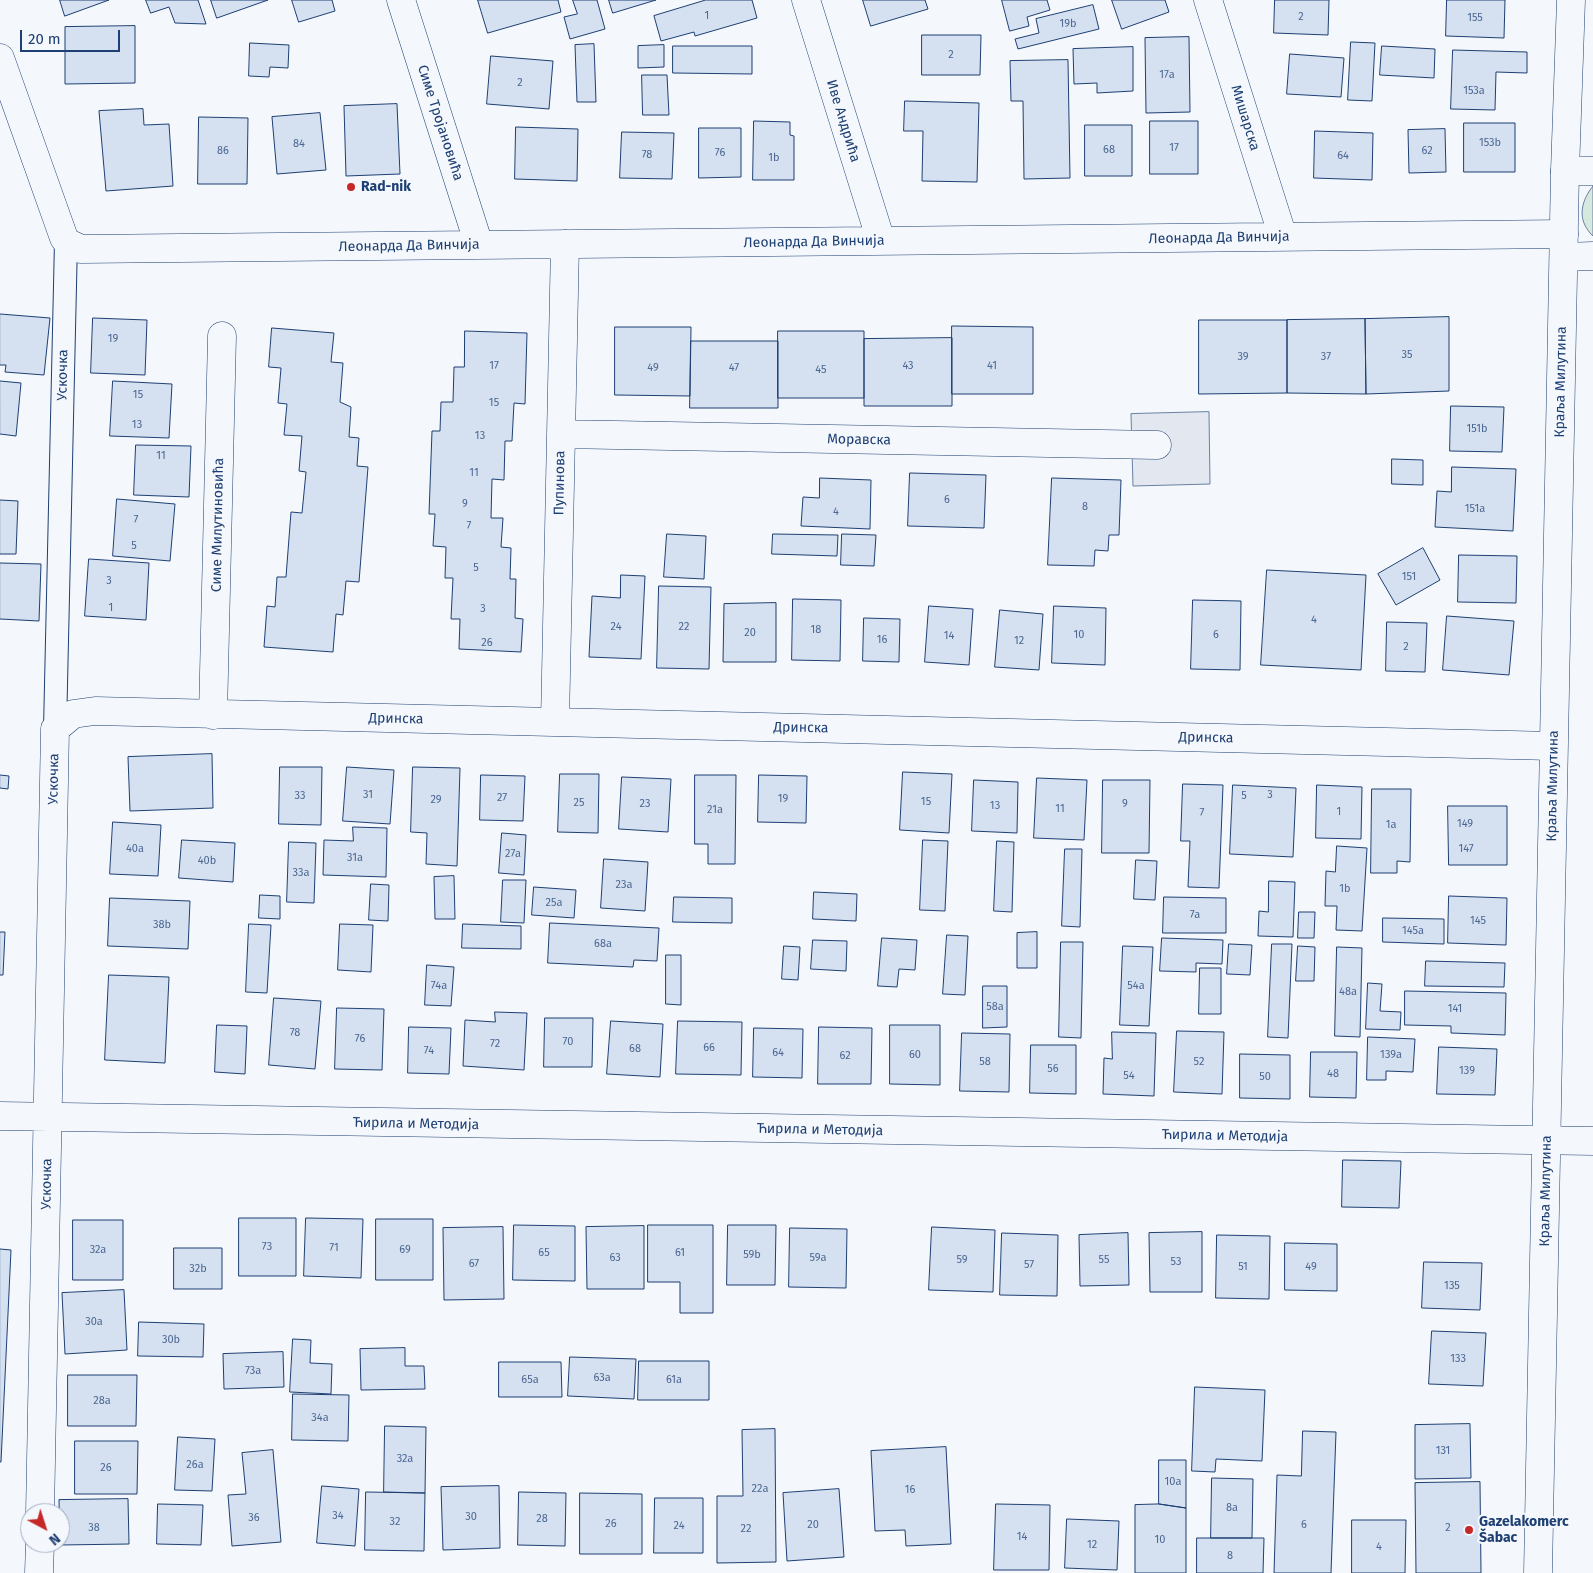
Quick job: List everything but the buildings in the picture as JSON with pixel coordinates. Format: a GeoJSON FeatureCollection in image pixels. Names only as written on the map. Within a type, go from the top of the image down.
{"type":"FeatureCollection","features":[{"type":"Feature","properties":{"kind":"street","name":"Симе Тројановића"},"geometry":{"type":"LineString","coordinates":[[401,0],[479,246]]}},
{"type":"Feature","properties":{"kind":"street","name":"Иве Андрића"},"geometry":{"type":"LineString","coordinates":[[806,0],[881,241]]}},
{"type":"Feature","properties":{"kind":"street","name":"Мишарска"},"geometry":{"type":"LineString","coordinates":[[1208,0],[1283,237]]}},
{"type":"Feature","properties":{"kind":"street","name":"Краља Милутина"},"geometry":{"type":"LineString","coordinates":[[1538,1573],[1565,171],[1571,0]]}},
{"type":"Feature","properties":{"kind":"street","name":"Ускочка"},"geometry":{"type":"LineString","coordinates":[[0,58],[66,241],[40,1503]]}},
{"type":"Feature","properties":{"kind":"street"},"geometry":{"type":"LineString","coordinates":[[1565,171],[1593,171]]}},
{"type":"Feature","properties":{"kind":"street","name":"Леонарда Да Винчија"},"geometry":{"type":"LineString","coordinates":[[66,241],[74,247],[90,249],[1283,237],[1564,245],[1593,256]]}},
{"type":"Feature","properties":{"kind":"street","name":"Пупинова"},"geometry":{"type":"LineString","coordinates":[[554,722],[565,244]]}},
{"type":"Feature","properties":{"kind":"street","name":"Симе Милутиновића"},"geometry":{"type":"LineString","coordinates":[[213,714],[222,336]]}},
{"type":"Feature","properties":{"kind":"street","name":"Моравска"},"geometry":{"type":"LineString","coordinates":[[561,434],[1157,445]]}},
{"type":"Feature","properties":{"kind":"street","name":"Дринска"},"geometry":{"type":"LineString","coordinates":[[55,729],[63,720],[73,714],[84,711],[1553,746]]}},
{"type":"Feature","properties":{"kind":"street","name":"Ћирила и Методија"},"geometry":{"type":"LineString","coordinates":[[0,1116],[48,1119],[1593,1141]]}},
{"type":"Feature","properties":{"kind":"street"},"geometry":{"type":"LineString","coordinates":[[39,1573],[40,1553]]}},
{"type":"Feature","properties":{"kind":"shaded area"},"geometry":{"type":"Polygon","coordinates":[[[1593,186],[1593,236],[1584,224],[1582,211],[1585,198],[1593,186]]]}},
{"type":"Feature","properties":{"kind":"shaded area"},"geometry":{"type":"Polygon","coordinates":[[[1209,412],[1210,484],[1133,486],[1131,414],[1209,412]]]}},
{"type":"Feature","properties":{"kind":"place","name":"Rad-nik"},"geometry":{"type":"Point","coordinates":[351,187]}},
{"type":"Feature","properties":{"kind":"place","name":"Gazelakomerc Šabac"},"geometry":{"type":"Point","coordinates":[1469,1530]}}]}
